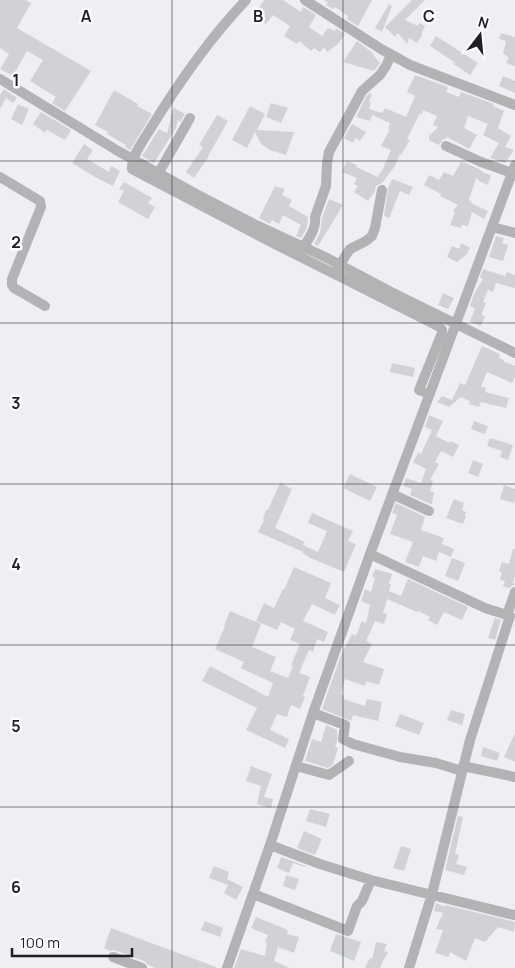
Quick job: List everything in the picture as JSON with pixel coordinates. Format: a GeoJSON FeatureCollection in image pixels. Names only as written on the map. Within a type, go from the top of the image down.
{"type":"FeatureCollection","features":[{"type":"Feature","properties":{"kind":"street"},"geometry":{"type":"LineString","coordinates":[[246,0],[175,88],[133,159],[132,169],[301,252],[391,292],[515,353]]}},
{"type":"Feature","properties":{"kind":"street"},"geometry":{"type":"LineString","coordinates":[[305,0],[391,55],[422,70],[515,105]]}},
{"type":"Feature","properties":{"kind":"street"},"geometry":{"type":"LineString","coordinates":[[301,252],[314,227],[315,217],[326,186],[326,163],[329,152],[362,91],[380,75],[391,55]]}},
{"type":"Feature","properties":{"kind":"street"},"geometry":{"type":"LineString","coordinates":[[0,79],[158,174],[252,223],[301,252]]}},
{"type":"Feature","properties":{"kind":"street"},"geometry":{"type":"LineString","coordinates":[[158,174],[190,118]]}},
{"type":"Feature","properties":{"kind":"street"},"geometry":{"type":"LineString","coordinates":[[227,968],[254,894],[313,713],[392,494],[426,392],[456,324],[513,169],[481,162],[446,146]]}},
{"type":"Feature","properties":{"kind":"street"},"geometry":{"type":"LineString","coordinates":[[0,177],[40,201],[41,206],[12,278],[12,284],[14,288],[45,306]]}},
{"type":"Feature","properties":{"kind":"street"},"geometry":{"type":"LineString","coordinates":[[337,269],[350,249],[372,236],[382,190]]}},
{"type":"Feature","properties":{"kind":"street"},"geometry":{"type":"LineString","coordinates":[[492,227],[515,233]]}},
{"type":"Feature","properties":{"kind":"street"},"geometry":{"type":"LineString","coordinates":[[337,269],[440,327],[442,333],[419,390],[426,392]]}},
{"type":"Feature","properties":{"kind":"street"},"geometry":{"type":"LineString","coordinates":[[392,494],[429,511]]}},
{"type":"Feature","properties":{"kind":"street"},"geometry":{"type":"LineString","coordinates":[[370,554],[485,608],[511,617]]}},
{"type":"Feature","properties":{"kind":"street"},"geometry":{"type":"LineString","coordinates":[[409,968],[432,894],[462,768],[511,617],[515,592]]}},
{"type":"Feature","properties":{"kind":"street"},"geometry":{"type":"LineString","coordinates":[[313,713],[345,725],[343,739],[354,744],[400,757],[515,777]]}},
{"type":"Feature","properties":{"kind":"street"},"geometry":{"type":"LineString","coordinates":[[296,766],[329,775],[349,761]]}},
{"type":"Feature","properties":{"kind":"street"},"geometry":{"type":"LineString","coordinates":[[270,845],[320,864],[371,880],[514,915]]}},
{"type":"Feature","properties":{"kind":"street"},"geometry":{"type":"LineString","coordinates":[[254,894],[348,931],[371,880]]}},
{"type":"Feature","properties":{"kind":"street"},"geometry":{"type":"LineString","coordinates":[[114,957],[142,968]]}},
{"type":"Feature","properties":{"kind":"building"},"geometry":{"type":"Polygon","coordinates":[[[0,0],[25,0],[31,3],[17,28],[91,71],[65,111],[52,103],[56,97],[30,81],[43,60],[27,51],[13,76],[0,69],[9,54],[0,48],[0,0]]]}},
{"type":"Feature","properties":{"kind":"building"},"geometry":{"type":"Polygon","coordinates":[[[264,0],[283,0],[301,12],[303,7],[316,15],[309,27],[322,36],[328,28],[335,31],[336,28],[345,34],[338,44],[327,52],[324,47],[320,52],[314,48],[311,51],[299,41],[297,44],[284,36],[290,26],[273,15],[266,24],[253,15],[264,0]]]}},
{"type":"Feature","properties":{"kind":"building"},"geometry":{"type":"Polygon","coordinates":[[[324,0],[372,0],[358,26],[347,19],[348,16],[335,7],[333,9],[326,5],[328,3],[324,0]]]}},
{"type":"Feature","properties":{"kind":"building"},"geometry":{"type":"Polygon","coordinates":[[[412,0],[425,0],[405,20],[418,26],[419,23],[425,26],[417,43],[409,38],[407,44],[398,33],[395,37],[385,27],[412,0]]]}},
{"type":"Feature","properties":{"kind":"building"},"geometry":{"type":"Polygon","coordinates":[[[389,4],[392,6],[382,32],[375,28],[389,4]]]}},
{"type":"Feature","properties":{"kind":"building"},"geometry":{"type":"Polygon","coordinates":[[[501,33],[515,37],[515,66],[506,63],[509,57],[503,54],[506,41],[499,39],[501,33]]]}},
{"type":"Feature","properties":{"kind":"building"},"geometry":{"type":"Polygon","coordinates":[[[436,36],[478,63],[470,75],[430,46],[436,36]]]}},
{"type":"Feature","properties":{"kind":"building"},"geometry":{"type":"Polygon","coordinates":[[[357,41],[374,54],[380,63],[374,71],[343,62],[357,41]]]}},
{"type":"Feature","properties":{"kind":"building"},"geometry":{"type":"Polygon","coordinates":[[[415,75],[448,87],[446,92],[459,97],[461,92],[494,104],[493,106],[504,111],[498,128],[511,136],[505,147],[514,150],[505,163],[490,158],[499,143],[483,135],[488,124],[468,116],[464,128],[477,135],[469,149],[447,137],[439,145],[429,140],[429,136],[438,127],[433,125],[437,116],[423,110],[407,139],[410,140],[400,154],[395,166],[382,183],[376,186],[374,193],[368,201],[354,192],[358,186],[354,184],[357,178],[342,172],[347,161],[378,177],[391,150],[381,146],[390,129],[388,129],[390,123],[372,115],[370,121],[356,117],[367,95],[370,93],[372,95],[369,109],[382,113],[385,108],[406,117],[415,96],[407,92],[415,75]]]}},
{"type":"Feature","properties":{"kind":"building"},"geometry":{"type":"Polygon","coordinates":[[[503,76],[515,81],[515,93],[499,86],[503,76]]]}},
{"type":"Feature","properties":{"kind":"building"},"geometry":{"type":"Polygon","coordinates":[[[4,89],[17,98],[13,103],[6,98],[0,109],[0,95],[4,89]]]}},
{"type":"Feature","properties":{"kind":"building"},"geometry":{"type":"Polygon","coordinates":[[[114,90],[152,114],[130,150],[125,147],[126,145],[107,134],[108,132],[95,125],[114,90]]]}},
{"type":"Feature","properties":{"kind":"building"},"geometry":{"type":"Polygon","coordinates":[[[271,103],[288,108],[281,123],[266,117],[271,103]]]}},
{"type":"Feature","properties":{"kind":"building"},"geometry":{"type":"Polygon","coordinates":[[[18,104],[29,109],[22,125],[11,119],[18,104]]]}},
{"type":"Feature","properties":{"kind":"building"},"geometry":{"type":"Polygon","coordinates":[[[250,106],[265,114],[257,130],[294,132],[286,155],[270,150],[261,144],[255,132],[247,148],[232,140],[250,106]]]}},
{"type":"Feature","properties":{"kind":"building"},"geometry":{"type":"Polygon","coordinates":[[[174,108],[185,114],[180,122],[178,120],[176,128],[154,163],[142,156],[159,129],[167,133],[174,108]]]}},
{"type":"Feature","properties":{"kind":"building"},"geometry":{"type":"Polygon","coordinates":[[[41,112],[71,130],[65,140],[47,130],[45,133],[33,124],[41,112]]]}},
{"type":"Feature","properties":{"kind":"building"},"geometry":{"type":"Polygon","coordinates":[[[217,115],[228,121],[209,156],[194,178],[186,172],[203,147],[199,145],[217,115]]]}},
{"type":"Feature","properties":{"kind":"building"},"geometry":{"type":"Polygon","coordinates":[[[352,124],[366,132],[360,141],[356,138],[353,143],[344,138],[352,124]]]}},
{"type":"Feature","properties":{"kind":"building"},"geometry":{"type":"Polygon","coordinates":[[[84,144],[93,150],[87,159],[109,172],[111,166],[120,171],[113,186],[72,163],[84,144]]]}},
{"type":"Feature","properties":{"kind":"building"},"geometry":{"type":"Polygon","coordinates":[[[461,162],[491,175],[488,185],[476,178],[469,200],[471,203],[488,211],[484,219],[472,212],[468,226],[462,225],[460,228],[450,225],[455,212],[453,211],[458,205],[424,185],[429,175],[439,180],[444,172],[453,176],[461,162]]]}},
{"type":"Feature","properties":{"kind":"building"},"geometry":{"type":"Polygon","coordinates":[[[392,179],[413,187],[409,195],[400,191],[389,218],[384,216],[388,188],[392,179]]]}},
{"type":"Feature","properties":{"kind":"building"},"geometry":{"type":"Polygon","coordinates":[[[124,182],[152,198],[148,203],[155,207],[148,219],[118,202],[124,191],[119,189],[124,182]]]}},
{"type":"Feature","properties":{"kind":"building"},"geometry":{"type":"Polygon","coordinates":[[[275,186],[285,189],[282,195],[292,200],[289,206],[308,217],[307,228],[301,238],[296,236],[301,225],[283,215],[279,224],[272,220],[270,224],[259,218],[275,186]]]}},
{"type":"Feature","properties":{"kind":"building"},"geometry":{"type":"Polygon","coordinates":[[[329,199],[343,205],[318,246],[314,244],[320,233],[322,218],[329,199]]]}},
{"type":"Feature","properties":{"kind":"building"},"geometry":{"type":"Polygon","coordinates":[[[496,236],[504,238],[502,243],[508,245],[503,261],[489,257],[496,236]]]}},
{"type":"Feature","properties":{"kind":"building"},"geometry":{"type":"Polygon","coordinates":[[[461,243],[470,248],[467,254],[457,262],[447,257],[452,246],[459,249],[461,243]]]}},
{"type":"Feature","properties":{"kind":"building"},"geometry":{"type":"Polygon","coordinates":[[[483,269],[505,276],[507,272],[515,275],[515,288],[496,283],[493,292],[488,290],[483,302],[486,303],[481,315],[485,316],[481,326],[470,322],[475,308],[470,306],[474,294],[483,279],[480,277],[483,269]]]}},
{"type":"Feature","properties":{"kind":"building"},"geometry":{"type":"Polygon","coordinates":[[[443,293],[454,298],[448,309],[438,305],[443,293]]]}},
{"type":"Feature","properties":{"kind":"building"},"geometry":{"type":"Polygon","coordinates":[[[482,346],[500,354],[499,358],[515,366],[515,377],[512,383],[487,372],[481,386],[486,388],[485,392],[509,398],[506,408],[481,402],[479,407],[469,404],[470,401],[461,397],[449,407],[437,402],[442,396],[452,400],[460,383],[465,385],[482,346]]]}},
{"type":"Feature","properties":{"kind":"building"},"geometry":{"type":"Polygon","coordinates":[[[392,363],[415,368],[413,377],[390,372],[392,363]]]}},
{"type":"Feature","properties":{"kind":"building"},"geometry":{"type":"Polygon","coordinates":[[[429,415],[443,421],[436,436],[449,443],[450,441],[459,445],[453,457],[441,451],[435,462],[439,464],[430,480],[433,481],[430,491],[434,492],[432,504],[410,495],[412,489],[403,486],[406,478],[421,483],[426,469],[413,462],[418,453],[421,454],[432,430],[425,427],[429,415]]]}},
{"type":"Feature","properties":{"kind":"building"},"geometry":{"type":"Polygon","coordinates":[[[474,421],[488,426],[485,434],[471,429],[474,421]]]}},
{"type":"Feature","properties":{"kind":"building"},"geometry":{"type":"Polygon","coordinates":[[[490,438],[513,445],[508,460],[500,457],[502,451],[487,446],[490,438]]]}},
{"type":"Feature","properties":{"kind":"building"},"geometry":{"type":"Polygon","coordinates":[[[473,460],[483,464],[478,477],[468,473],[473,460]]]}},
{"type":"Feature","properties":{"kind":"building"},"geometry":{"type":"Polygon","coordinates":[[[350,474],[377,487],[370,501],[343,488],[350,474]]]}},
{"type":"Feature","properties":{"kind":"building"},"geometry":{"type":"Polygon","coordinates":[[[280,483],[292,489],[275,528],[305,542],[303,545],[318,552],[327,531],[308,523],[312,513],[353,531],[348,541],[356,544],[344,572],[308,557],[303,552],[258,532],[264,520],[266,510],[268,510],[280,483]]]}},
{"type":"Feature","properties":{"kind":"building"},"geometry":{"type":"Polygon","coordinates":[[[504,485],[515,489],[514,503],[500,499],[504,485]]]}},
{"type":"Feature","properties":{"kind":"building"},"geometry":{"type":"Polygon","coordinates":[[[454,499],[464,503],[462,510],[466,512],[466,516],[463,524],[446,518],[454,499]]]}},
{"type":"Feature","properties":{"kind":"building"},"geometry":{"type":"Polygon","coordinates":[[[396,503],[425,517],[421,530],[444,538],[442,544],[454,549],[451,557],[439,552],[436,561],[423,556],[419,567],[405,562],[413,542],[390,534],[397,515],[392,513],[396,503]]]}},
{"type":"Feature","properties":{"kind":"building"},"geometry":{"type":"Polygon","coordinates":[[[513,549],[515,549],[515,576],[513,582],[515,584],[509,588],[503,586],[505,581],[500,580],[502,572],[499,571],[502,562],[509,564],[513,549]]]}},
{"type":"Feature","properties":{"kind":"building"},"geometry":{"type":"Polygon","coordinates":[[[452,558],[465,563],[458,581],[445,576],[452,558]]]}},
{"type":"Feature","properties":{"kind":"building"},"geometry":{"type":"Polygon","coordinates":[[[294,567],[331,583],[325,598],[340,605],[335,615],[312,604],[303,621],[328,632],[324,642],[317,639],[313,652],[309,650],[299,673],[310,677],[300,709],[291,705],[287,717],[277,714],[270,730],[289,739],[285,748],[246,730],[257,708],[202,681],[210,666],[268,697],[273,683],[241,668],[244,662],[215,649],[230,611],[261,624],[252,647],[276,657],[270,671],[288,678],[300,644],[290,640],[295,629],[281,622],[277,630],[256,621],[264,603],[274,608],[294,567]]]}},
{"type":"Feature","properties":{"kind":"building"},"geometry":{"type":"Polygon","coordinates":[[[375,569],[392,574],[389,591],[401,596],[408,579],[468,607],[462,620],[444,612],[437,625],[428,620],[430,617],[387,599],[383,613],[387,614],[384,624],[375,621],[366,641],[372,644],[363,662],[384,669],[379,685],[366,681],[365,686],[345,679],[341,694],[344,696],[343,699],[365,706],[367,699],[382,702],[378,721],[353,715],[351,721],[322,709],[341,655],[352,634],[356,636],[362,621],[366,623],[370,605],[361,601],[365,589],[371,592],[375,578],[372,577],[375,569]]]}},
{"type":"Feature","properties":{"kind":"building"},"geometry":{"type":"Polygon","coordinates":[[[495,618],[501,620],[495,640],[488,638],[495,618]]]}},
{"type":"Feature","properties":{"kind":"building"},"geometry":{"type":"Polygon","coordinates":[[[451,710],[465,714],[462,725],[447,720],[451,710]]]}},
{"type":"Feature","properties":{"kind":"building"},"geometry":{"type":"Polygon","coordinates":[[[400,714],[424,723],[419,735],[395,726],[400,714]]]}},
{"type":"Feature","properties":{"kind":"building"},"geometry":{"type":"Polygon","coordinates":[[[326,725],[337,730],[335,747],[338,748],[333,764],[328,768],[305,761],[312,739],[321,742],[326,725]]]}},
{"type":"Feature","properties":{"kind":"building"},"geometry":{"type":"Polygon","coordinates":[[[515,733],[515,762],[504,757],[515,733]]]}},
{"type":"Feature","properties":{"kind":"building"},"geometry":{"type":"Polygon","coordinates":[[[483,747],[500,753],[497,761],[481,756],[483,747]]]}},
{"type":"Feature","properties":{"kind":"building"},"geometry":{"type":"Polygon","coordinates":[[[251,766],[272,774],[264,797],[273,799],[271,808],[257,804],[261,786],[246,781],[251,766]]]}},
{"type":"Feature","properties":{"kind":"building"},"geometry":{"type":"Polygon","coordinates":[[[310,809],[330,814],[326,827],[306,821],[310,809]]]}},
{"type":"Feature","properties":{"kind":"building"},"geometry":{"type":"Polygon","coordinates":[[[458,816],[463,817],[455,854],[459,855],[456,864],[467,867],[464,875],[445,870],[458,816]]]}},
{"type":"Feature","properties":{"kind":"building"},"geometry":{"type":"Polygon","coordinates":[[[304,831],[322,839],[315,855],[297,848],[304,831]]]}},
{"type":"Feature","properties":{"kind":"building"},"geometry":{"type":"Polygon","coordinates":[[[401,846],[411,849],[404,871],[393,868],[401,846]]]}},
{"type":"Feature","properties":{"kind":"building"},"geometry":{"type":"Polygon","coordinates":[[[281,857],[306,866],[293,863],[289,873],[277,868],[281,857]]]}},
{"type":"Feature","properties":{"kind":"building"},"geometry":{"type":"Polygon","coordinates":[[[214,866],[229,872],[227,879],[243,887],[236,900],[224,893],[228,885],[209,878],[214,866]]]}},
{"type":"Feature","properties":{"kind":"building"},"geometry":{"type":"Polygon","coordinates":[[[286,875],[299,879],[295,890],[283,886],[286,875]]]}},
{"type":"Feature","properties":{"kind":"building"},"geometry":{"type":"Polygon","coordinates":[[[436,903],[445,907],[445,905],[515,922],[514,932],[498,927],[485,942],[475,938],[466,961],[450,952],[449,957],[435,953],[443,930],[436,929],[443,913],[434,911],[436,903]]]}},
{"type":"Feature","properties":{"kind":"building"},"geometry":{"type":"Polygon","coordinates":[[[256,917],[288,930],[287,934],[299,937],[294,953],[278,947],[274,961],[290,968],[234,968],[241,949],[265,956],[267,943],[265,943],[268,935],[251,928],[256,917]]]}},
{"type":"Feature","properties":{"kind":"building"},"geometry":{"type":"Polygon","coordinates":[[[205,921],[223,928],[220,937],[201,930],[205,921]]]}},
{"type":"Feature","properties":{"kind":"building"},"geometry":{"type":"Polygon","coordinates":[[[111,928],[216,968],[156,968],[144,961],[114,950],[110,951],[104,948],[111,928]]]}},
{"type":"Feature","properties":{"kind":"building"},"geometry":{"type":"Polygon","coordinates":[[[336,934],[361,942],[354,961],[330,951],[336,934]]]}},
{"type":"Feature","properties":{"kind":"building"},"geometry":{"type":"Polygon","coordinates":[[[376,942],[387,944],[384,951],[388,952],[380,968],[365,968],[370,958],[372,959],[376,942]]]}}]}
